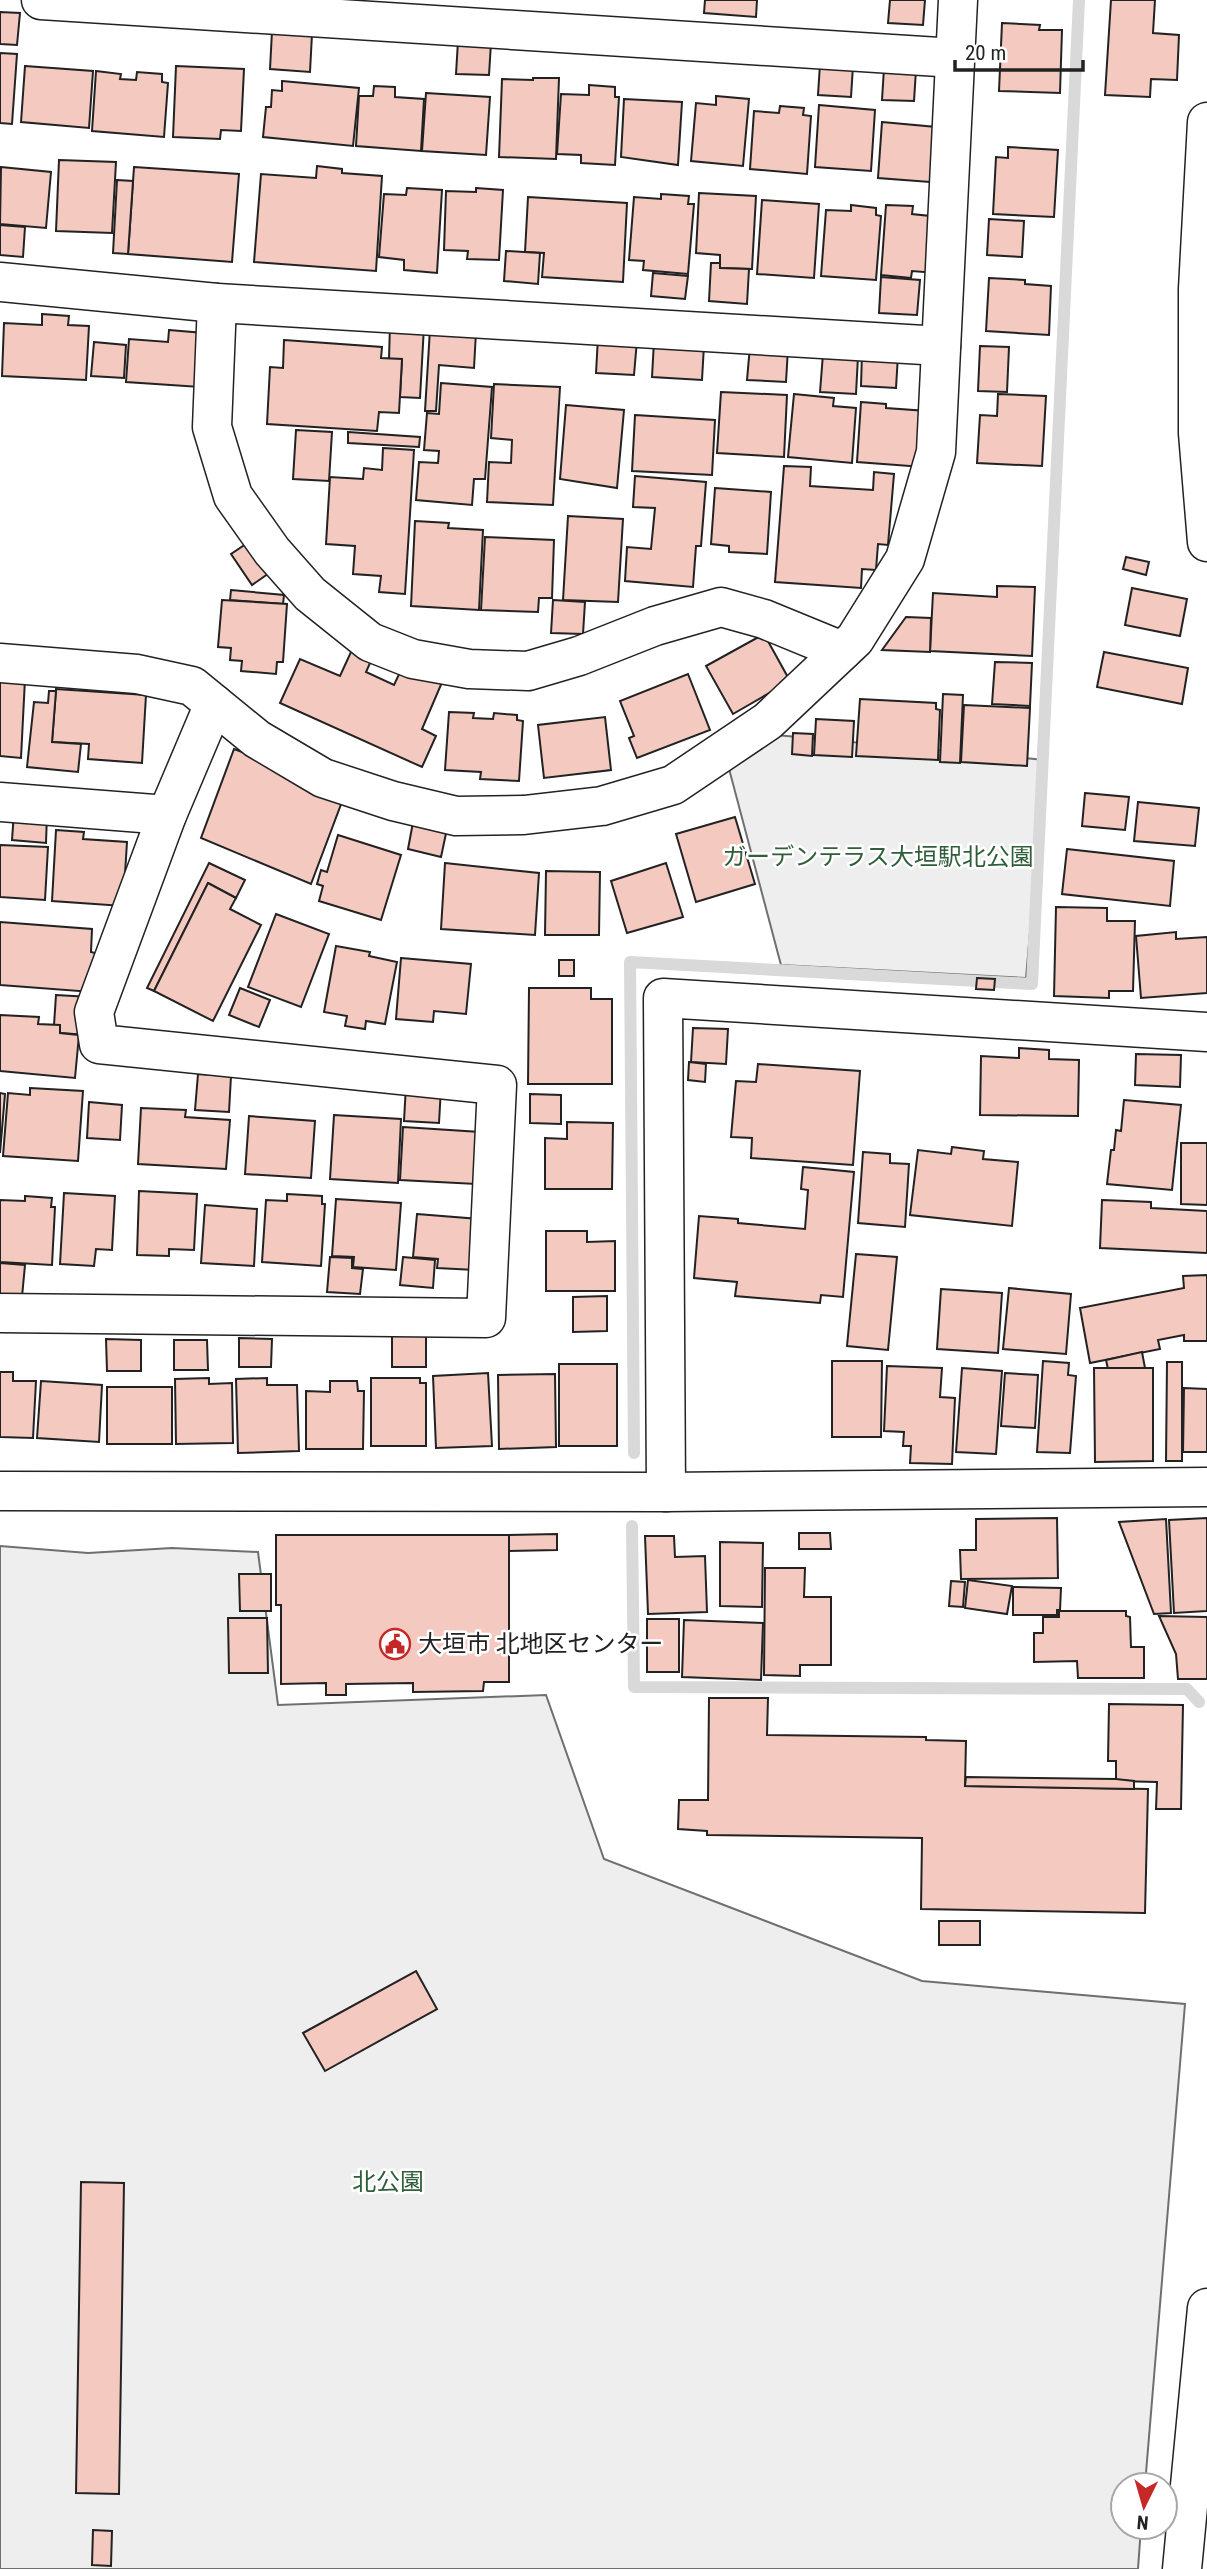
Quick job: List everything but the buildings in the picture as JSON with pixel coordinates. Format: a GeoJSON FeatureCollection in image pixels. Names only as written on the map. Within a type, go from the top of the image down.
{"type":"FeatureCollection","features":[{"type":"Feature","properties":{"kind":"street"},"geometry":{"type":"LineString","coordinates":[[41,0],[955,58]]}},
{"type":"Feature","properties":{"kind":"street"},"geometry":{"type":"LineString","coordinates":[[0,663],[137,674],[192,686],[257,739],[323,778],[393,801],[456,816],[524,814],[603,806],[673,785],[768,721],[855,639],[905,559],[936,452],[958,0]]}},
{"type":"Feature","properties":{"kind":"street"},"geometry":{"type":"LineString","coordinates":[[1207,122],[1198,289],[1198,433],[1207,542]]}},
{"type":"Feature","properties":{"kind":"street"},"geometry":{"type":"LineString","coordinates":[[0,282],[218,303],[941,346]]}},
{"type":"Feature","properties":{"kind":"street"},"geometry":{"type":"LineString","coordinates":[[218,303],[212,427],[233,496],[272,551],[310,594],[370,642],[424,661],[469,669],[528,671],[579,656],[655,625],[721,607],[764,619],[842,651]]}},
{"type":"Feature","properties":{"kind":"street"},"geometry":{"type":"LineString","coordinates":[[0,1313],[486,1318],[497,1085],[99,1044],[94,1012],[167,815],[214,704]]}},
{"type":"Feature","properties":{"kind":"street"},"geometry":{"type":"LineString","coordinates":[[0,802],[167,815]]}},
{"type":"Feature","properties":{"kind":"street"},"geometry":{"type":"LineString","coordinates":[[666,1492],[663,998],[1207,1032]]}},
{"type":"Feature","properties":{"kind":"street"},"geometry":{"type":"LineString","coordinates":[[0,1491],[666,1492],[1207,1487]]}},
{"type":"Feature","properties":{"kind":"street"},"geometry":{"type":"LineString","coordinates":[[1182,2569],[1207,2308]]}},
{"type":"Feature","properties":{"kind":"green space","name":"ガーデンテラス大垣駅北公園"},"geometry":{"type":"Polygon","coordinates":[[[776,735],[1045,760],[1026,978],[781,965],[728,765],[776,735]]]}},
{"type":"Feature","properties":{"kind":"green space","name":"北公園"},"geometry":{"type":"Polygon","coordinates":[[[0,1546],[88,1553],[172,1548],[258,1552],[278,1705],[546,1695],[604,1859],[922,1981],[1185,2004],[1146,2471],[1109,2471],[1109,2541],[1140,2541],[1138,2569],[0,2569],[0,1546]]]}},
{"type":"Feature","properties":{"kind":"waterway"},"geometry":{"type":"LineString","coordinates":[[634,1453],[630,962],[1032,984],[1079,0]]}},
{"type":"Feature","properties":{"kind":"waterway"},"geometry":{"type":"LineString","coordinates":[[632,1526],[634,1687],[1187,1689],[1199,1702]]}},
{"type":"Feature","properties":{"kind":"place","name":"大垣市 北地区センター"},"geometry":{"type":"Point","coordinates":[395,1644]}}]}
